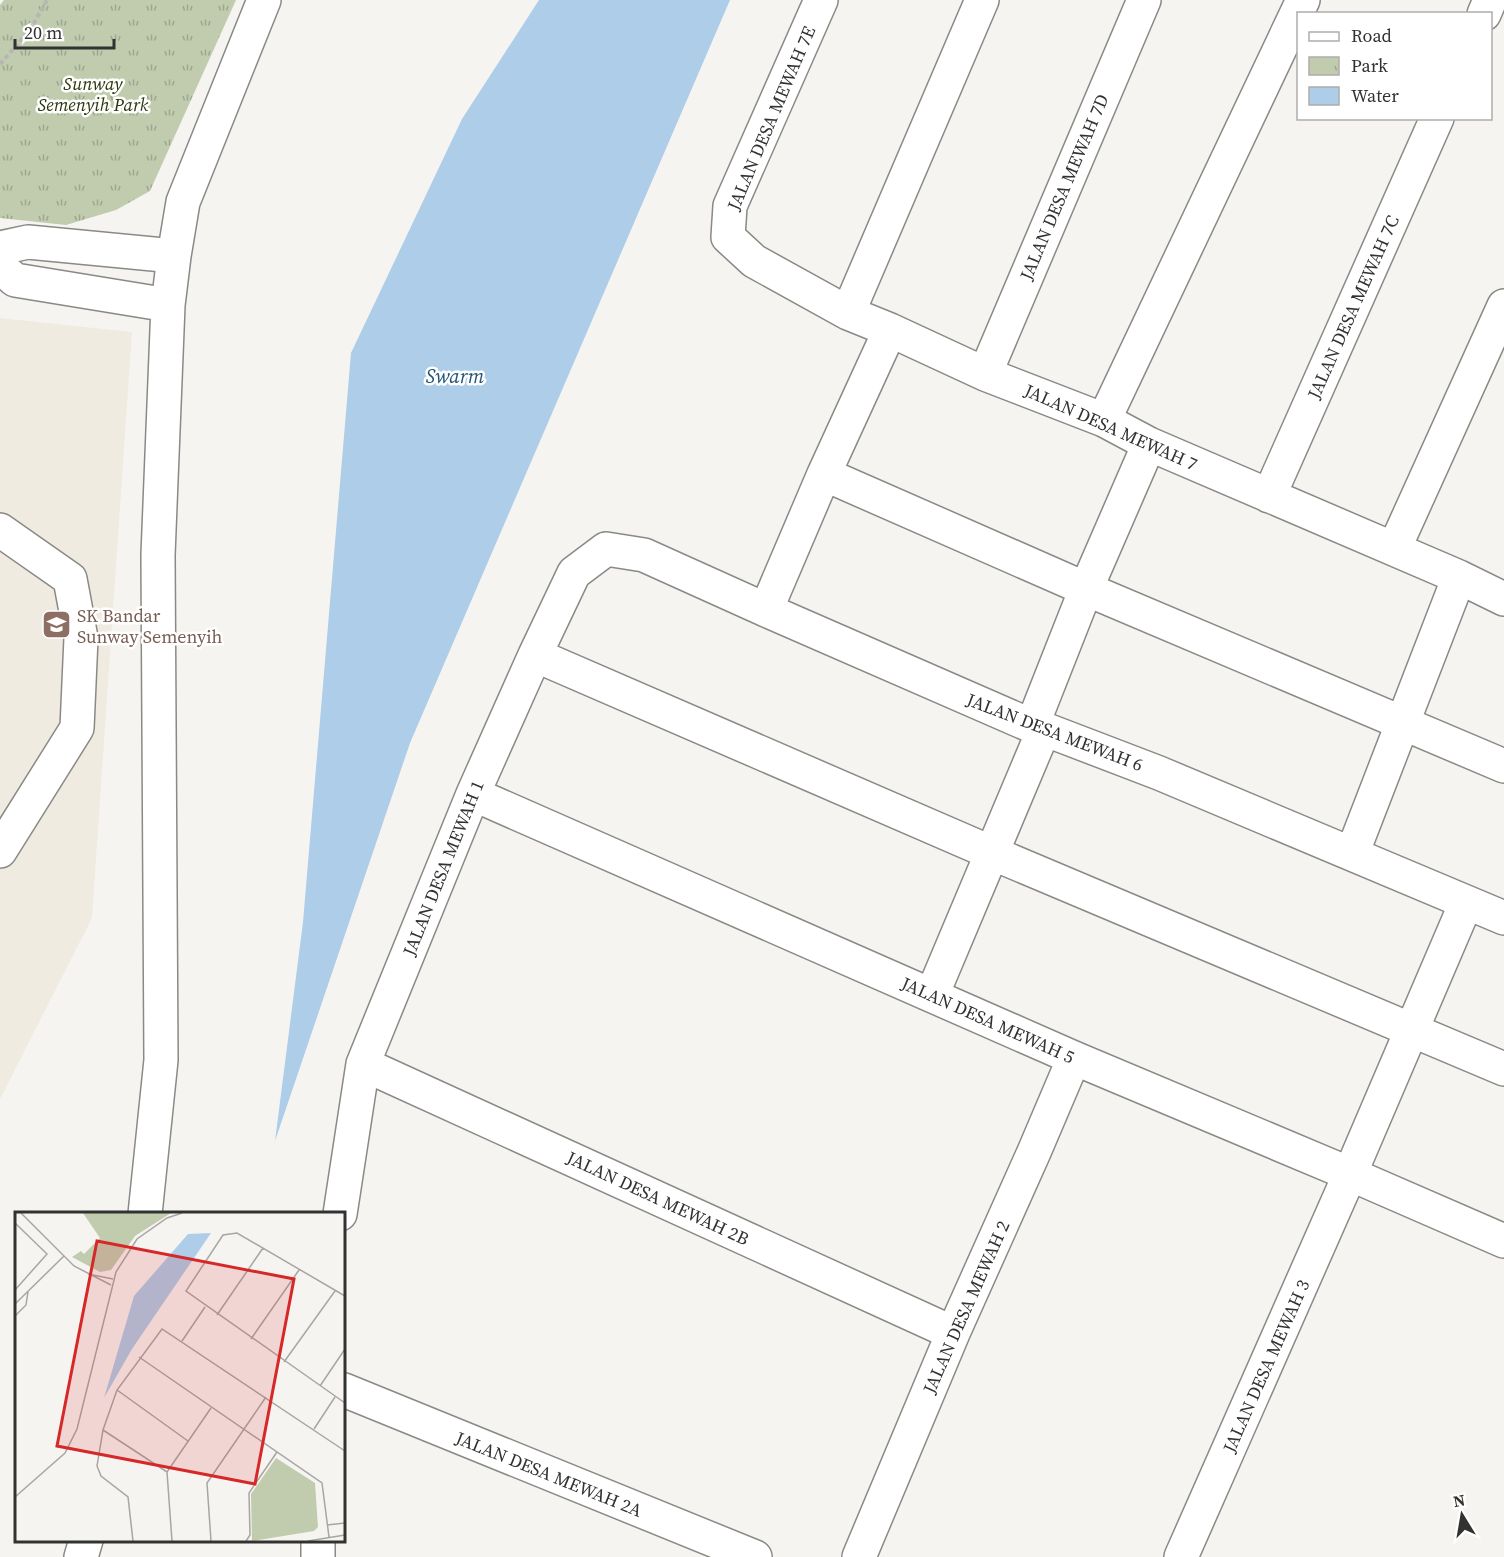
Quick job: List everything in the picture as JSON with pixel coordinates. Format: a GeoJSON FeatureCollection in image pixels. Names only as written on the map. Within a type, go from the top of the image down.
{"type":"FeatureCollection","features":[{"type":"Feature","properties":{"kind":"street"},"geometry":{"type":"LineString","coordinates":[[145,1212],[161,1060],[158,555],[168,305],[183,202],[264,0]]}},
{"type":"Feature","properties":{"kind":"street","name":"JALAN DESA MEWAH 7E"},"geometry":{"type":"LineString","coordinates":[[728,237],[730,206],[821,0]]}},
{"type":"Feature","properties":{"kind":"street"},"geometry":{"type":"LineString","coordinates":[[848,313],[982,0]]}},
{"type":"Feature","properties":{"kind":"street","name":"JALAN DESA MEWAH 7D"},"geometry":{"type":"LineString","coordinates":[[985,374],[1144,0]]}},
{"type":"Feature","properties":{"kind":"street"},"geometry":{"type":"LineString","coordinates":[[1104,420],[1297,13]]}},
{"type":"Feature","properties":{"kind":"street","name":"JALAN DESA MEWAH 7C"},"geometry":{"type":"LineString","coordinates":[[1269,496],[1436,120]]}},
{"type":"Feature","properties":{"kind":"street","name":"JALAN DESA MEWAH 7"},"geometry":{"type":"LineString","coordinates":[[728,237],[754,261],[848,313],[985,374],[1104,420],[1149,444],[1459,577],[1504,599]]}},
{"type":"Feature","properties":{"kind":"street"},"geometry":{"type":"LineString","coordinates":[[0,248],[28,242],[174,256]]}},
{"type":"Feature","properties":{"kind":"street"},"geometry":{"type":"LineString","coordinates":[[0,267],[15,280],[168,305]]}},
{"type":"Feature","properties":{"kind":"street"},"geometry":{"type":"LineString","coordinates":[[1394,549],[1504,306]]}},
{"type":"Feature","properties":{"kind":"street"},"geometry":{"type":"LineString","coordinates":[[766,610],[824,474],[890,330]]}},
{"type":"Feature","properties":{"kind":"street"},"geometry":{"type":"LineString","coordinates":[[932,995],[992,853],[1086,589],[1149,444]]}},
{"type":"Feature","properties":{"kind":"street"},"geometry":{"type":"LineString","coordinates":[[824,474],[1086,589],[1504,766]]}},
{"type":"Feature","properties":{"kind":"street"},"geometry":{"type":"LineString","coordinates":[[0,531],[70,579],[81,638],[77,728],[0,851]]}},
{"type":"Feature","properties":{"kind":"street","name":"JALAN DESA MEWAH 6"},"geometry":{"type":"LineString","coordinates":[[606,549],[644,555],[1038,728],[1160,772],[1504,918]]}},
{"type":"Feature","properties":{"kind":"street","name":"JALAN DESA MEWAH 1"},"geometry":{"type":"LineString","coordinates":[[340,1212],[363,1064],[473,794],[535,655],[574,573],[606,549]]}},
{"type":"Feature","properties":{"kind":"street"},"geometry":{"type":"LineString","coordinates":[[1352,854],[1459,577]]}},
{"type":"Feature","properties":{"kind":"street"},"geometry":{"type":"LineString","coordinates":[[535,655],[992,853],[1504,1069]]}},
{"type":"Feature","properties":{"kind":"street","name":"JALAN DESA MEWAH 5"},"geometry":{"type":"LineString","coordinates":[[473,794],[1074,1058],[1504,1241]]}},
{"type":"Feature","properties":{"kind":"street","name":"JALAN DESA MEWAH 3"},"geometry":{"type":"LineString","coordinates":[[1181,1557],[1350,1174],[1466,903]]}},
{"type":"Feature","properties":{"kind":"street","name":"JALAN DESA MEWAH 2"},"geometry":{"type":"LineString","coordinates":[[860,1557],[953,1333],[1074,1058]]}},
{"type":"Feature","properties":{"kind":"street","name":"JALAN DESA MEWAH 2B"},"geometry":{"type":"LineString","coordinates":[[363,1064],[953,1333]]}},
{"type":"Feature","properties":{"kind":"street","name":"JALAN DESA MEWAH 2A"},"geometry":{"type":"LineString","coordinates":[[345,1390],[755,1557]]}},
{"type":"Feature","properties":{"kind":"street"},"geometry":{"type":"LineString","coordinates":[[81,1557],[85,1542]]}},
{"type":"Feature","properties":{"kind":"path"},"geometry":{"type":"LineString","coordinates":[[0,64],[30,30],[48,0]]}},
{"type":"Feature","properties":{"kind":"shaded area","name":"SK Bandar Sunway Semenyih"},"geometry":{"type":"Polygon","coordinates":[[[0,318],[132,332],[92,918],[0,1099],[0,318]]]}},
{"type":"Feature","properties":{"kind":"green space","name":"Sunway Semenyih Park"},"geometry":{"type":"Polygon","coordinates":[[[4,0],[236,0],[150,191],[116,210],[66,225],[0,218],[0,5],[4,0]]]}},
{"type":"Feature","properties":{"kind":"water","name":"Swarm"},"geometry":{"type":"Polygon","coordinates":[[[539,0],[730,0],[410,743],[275,1141],[303,922],[351,353],[462,119],[539,0]]]}},
{"type":"Feature","properties":{"kind":"place","name":"SK Bandar Sunway Semenyih"},"geometry":{"type":"Point","coordinates":[56,625]}}]}
